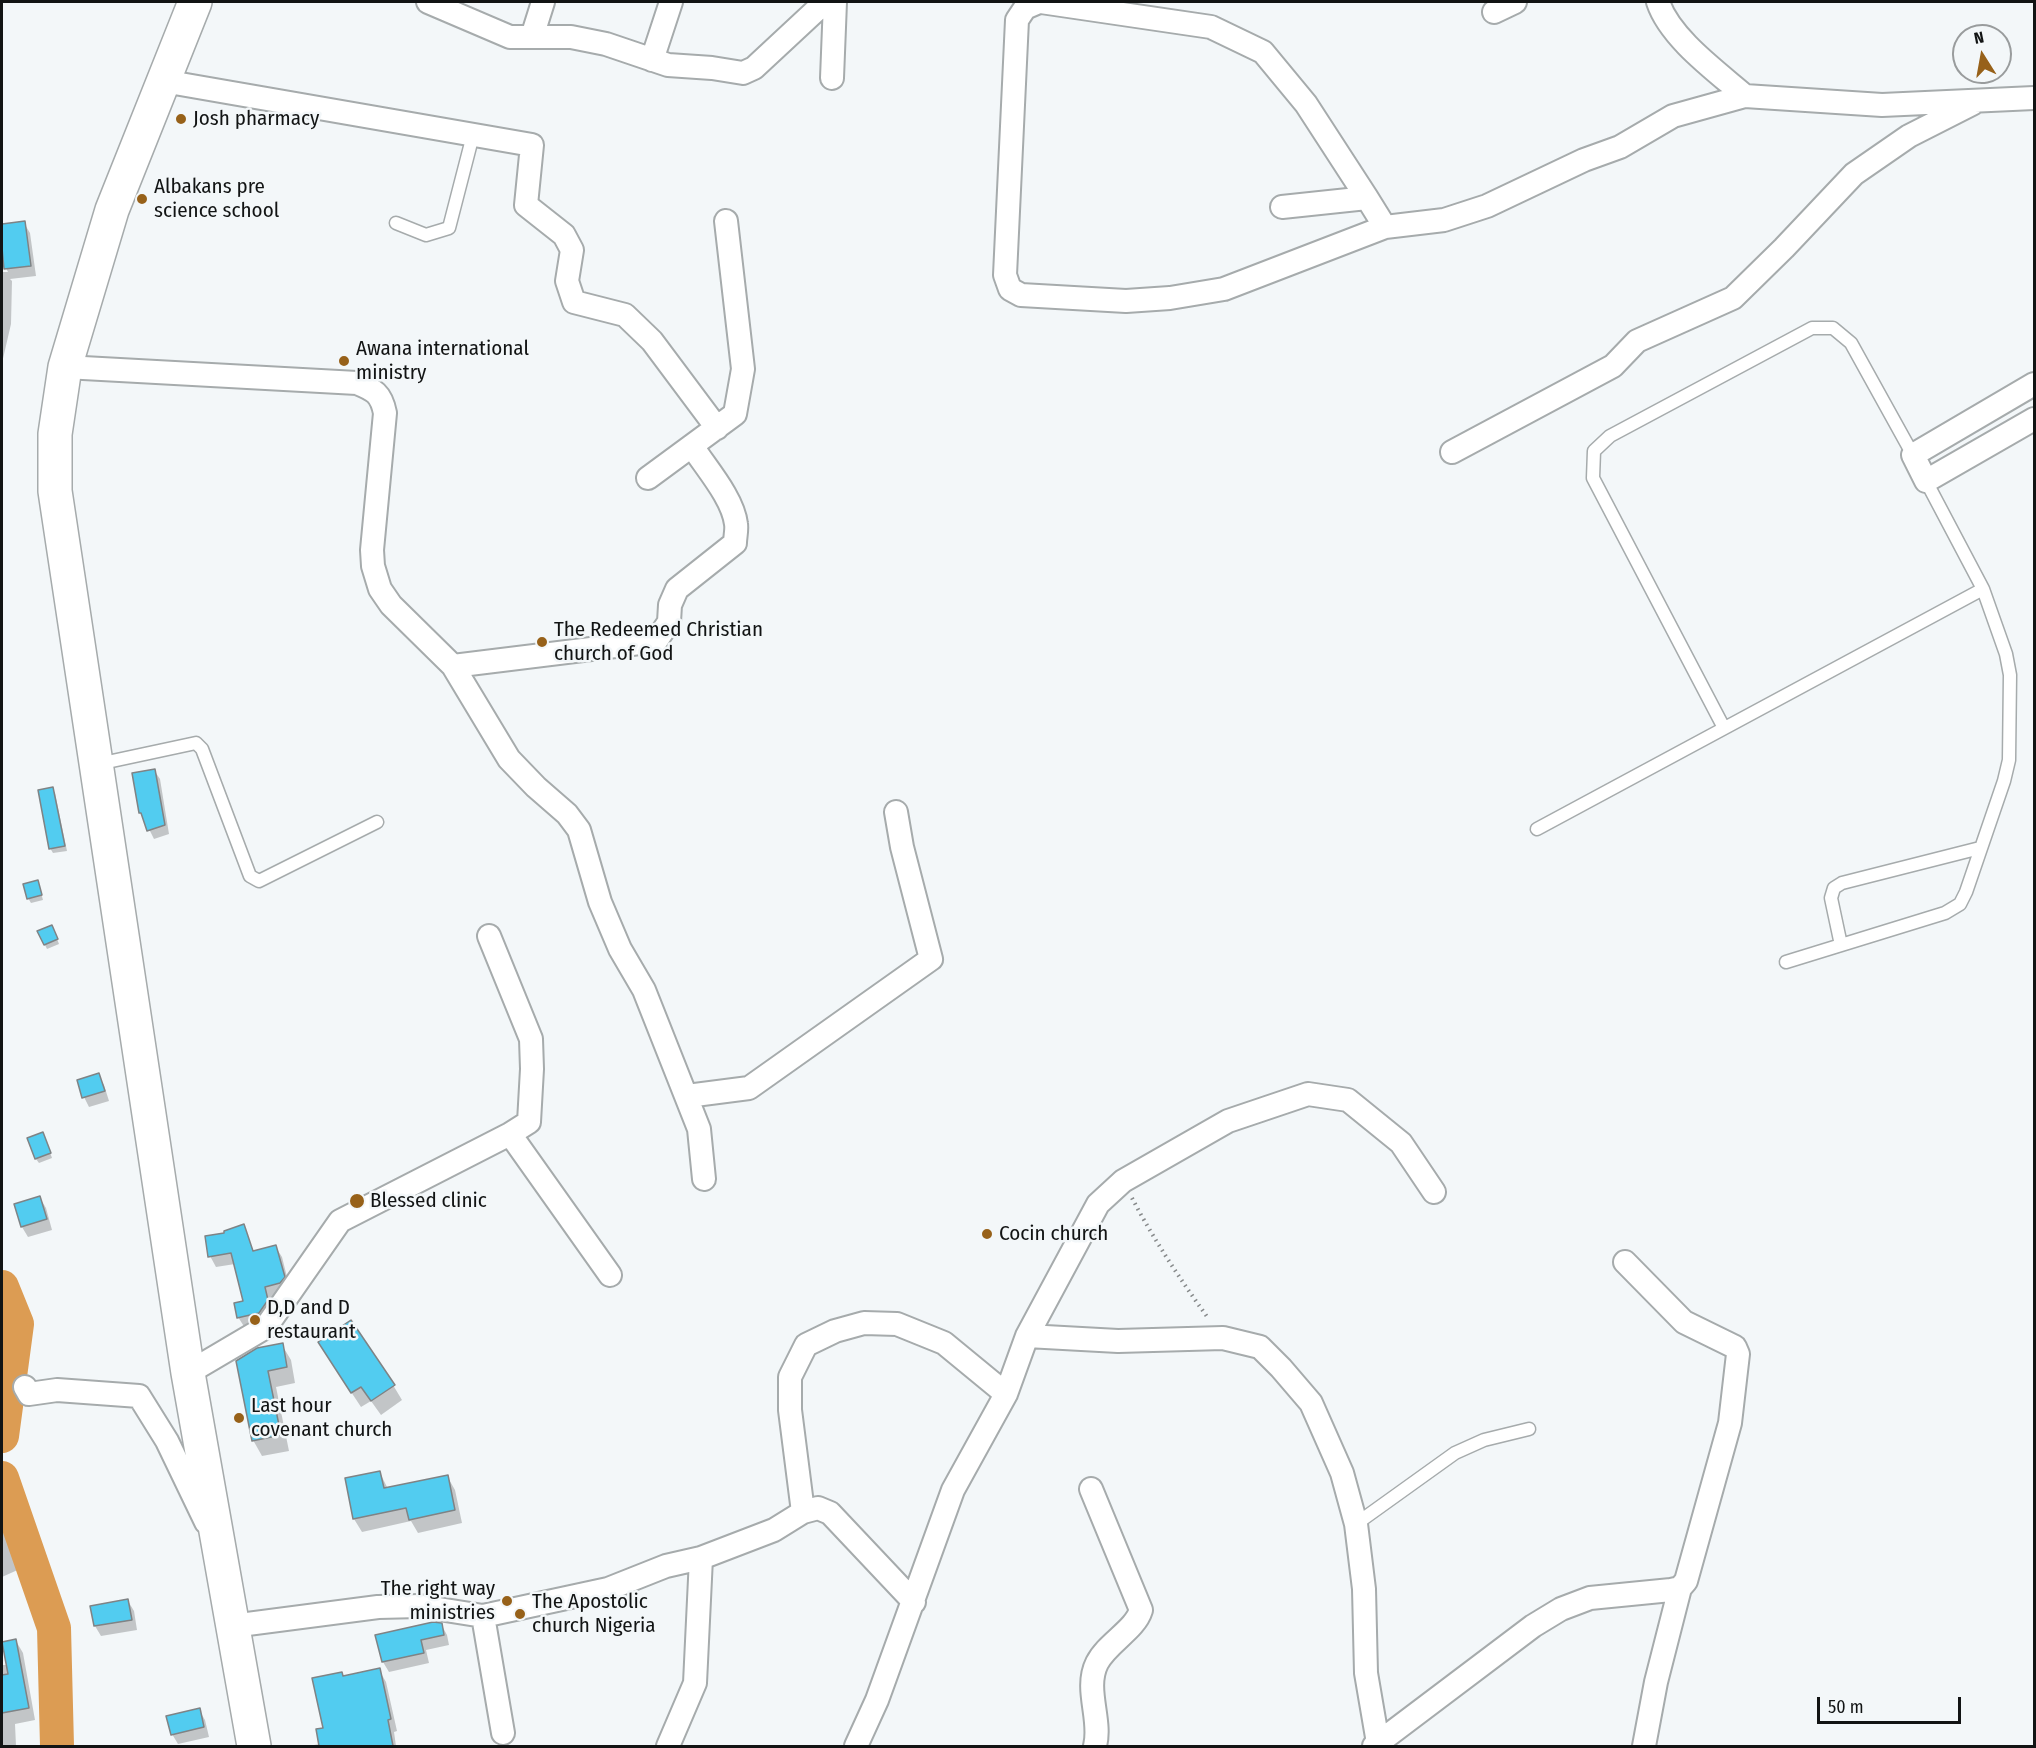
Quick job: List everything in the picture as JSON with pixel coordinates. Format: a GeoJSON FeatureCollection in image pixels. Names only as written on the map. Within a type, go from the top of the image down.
{"type":"FeatureCollection","features":[{"type":"Feature","properties":{"kind":"main road"},"geometry":{"type":"LineString","coordinates":[[195,2],[112,210],[65,367],[55,434],[55,491],[188,1373],[254,1746]]}},
{"type":"Feature","properties":{"kind":"street"},"geometry":{"type":"LineString","coordinates":[[428,2],[510,36],[571,37],[606,44],[668,65],[743,73],[754,68],[825,2]]}},
{"type":"Feature","properties":{"kind":"street"},"geometry":{"type":"LineString","coordinates":[[532,37],[543,2]]}},
{"type":"Feature","properties":{"kind":"street"},"geometry":{"type":"LineString","coordinates":[[652,60],[671,2]]}},
{"type":"Feature","properties":{"kind":"street"},"geometry":{"type":"LineString","coordinates":[[832,78],[835,2]]}},
{"type":"Feature","properties":{"kind":"street"},"geometry":{"type":"LineString","coordinates":[[1384,227],[1306,104],[1263,52],[1211,27],[1040,2],[1025,8],[1017,20],[1005,275],[1010,289],[1021,295],[1126,301],[1170,298],[1224,289],[1384,227],[1444,220],[1487,207],[1584,160],[1620,147],[1673,116],[1745,96],[1882,105],[2034,98]]}},
{"type":"Feature","properties":{"kind":"street"},"geometry":{"type":"LineString","coordinates":[[1494,12],[1515,2]]}},
{"type":"Feature","properties":{"kind":"street"},"geometry":{"type":"LineString","coordinates":[[1658,2],[1662,14],[1687,45],[1745,96]]}},
{"type":"Feature","properties":{"kind":"street"},"geometry":{"type":"LineString","coordinates":[[163,81],[532,146],[526,205],[564,235],[572,250],[567,281],[574,302],[625,315],[652,341],[717,428]]}},
{"type":"Feature","properties":{"kind":"street"},"geometry":{"type":"LineString","coordinates":[[1452,452],[1613,366],[1637,341],[1733,298],[1854,174],[1909,136],[1979,101]]}},
{"type":"Feature","properties":{"kind":"street"},"geometry":{"type":"LineString","coordinates":[[1282,207],[1367,198]]}},
{"type":"Feature","properties":{"kind":"street"},"geometry":{"type":"LineString","coordinates":[[648,478],[735,414],[743,369],[726,221]]}},
{"type":"Feature","properties":{"kind":"street"},"geometry":{"type":"LineString","coordinates":[[65,367],[357,383],[372,389],[382,399],[385,412],[372,550],[373,566],[380,589],[391,605],[453,666],[509,759],[536,788],[567,814],[579,830],[600,902],[620,949],[644,990],[699,1129],[704,1179]]}},
{"type":"Feature","properties":{"kind":"street"},"geometry":{"type":"LineString","coordinates":[[2034,384],[1912,454],[1926,481],[2034,419]]}},
{"type":"Feature","properties":{"kind":"street"},"geometry":{"type":"LineString","coordinates":[[453,666],[656,641],[669,622],[670,605],[677,589],[735,543],[736,524],[732,510],[726,497],[692,446]]}},
{"type":"Feature","properties":{"kind":"street"},"geometry":{"type":"LineString","coordinates":[[687,1096],[748,1088],[931,959],[902,847],[896,812]]}},
{"type":"Feature","properties":{"kind":"street"},"geometry":{"type":"LineString","coordinates":[[188,1373],[266,1327],[340,1221],[510,1134],[529,1122],[531,1039],[489,936]]}},
{"type":"Feature","properties":{"kind":"street"},"geometry":{"type":"LineString","coordinates":[[856,1746],[877,1700],[953,1490],[1006,1394],[1027,1336],[1098,1204],[1123,1181],[1228,1121],[1308,1094],[1348,1100],[1401,1143],[1434,1192]]}},
{"type":"Feature","properties":{"kind":"street"},"geometry":{"type":"LineString","coordinates":[[510,1134],[610,1275]]}},
{"type":"Feature","properties":{"kind":"street"},"geometry":{"type":"LineString","coordinates":[[1625,1262],[1684,1322],[1735,1347],[1738,1354],[1730,1423],[1686,1581],[1680,1588],[1656,1682],[1644,1746]]}},
{"type":"Feature","properties":{"kind":"street"},"geometry":{"type":"LineString","coordinates":[[803,1512],[790,1410],[790,1377],[806,1345],[835,1331],[864,1323],[897,1324],[945,1343],[1006,1394]]}},
{"type":"Feature","properties":{"kind":"street"},"geometry":{"type":"LineString","coordinates":[[1027,1336],[1118,1341],[1222,1338],[1260,1347],[1311,1403],[1342,1473],[1356,1524],[1364,1590],[1366,1673],[1376,1745],[1533,1626],[1561,1609],[1590,1598],[1680,1588]]}},
{"type":"Feature","properties":{"kind":"street"},"geometry":{"type":"LineString","coordinates":[[25,1387],[29,1394],[57,1389],[140,1396],[167,1440],[218,1544]]}},
{"type":"Feature","properties":{"kind":"street"},"geometry":{"type":"LineString","coordinates":[[1091,1489],[1141,1610],[1139,1617],[1108,1647],[1096,1664],[1092,1683],[1095,1746]]}},
{"type":"Feature","properties":{"kind":"street"},"geometry":{"type":"LineString","coordinates":[[232,1626],[378,1606],[420,1606],[483,1616],[608,1589],[666,1566],[701,1558],[774,1530],[803,1512],[818,1508],[830,1513],[914,1602]]}},
{"type":"Feature","properties":{"kind":"street"},"geometry":{"type":"LineString","coordinates":[[668,1746],[695,1683],[701,1558]]}},
{"type":"Feature","properties":{"kind":"street"},"geometry":{"type":"LineString","coordinates":[[483,1616],[503,1733]]}},
{"type":"Feature","properties":{"kind":"lane"},"geometry":{"type":"LineString","coordinates":[[396,222],[426,235],[449,228],[473,135]]}},
{"type":"Feature","properties":{"kind":"lane"},"geometry":{"type":"LineString","coordinates":[[1724,728],[1593,478],[1594,451],[1610,436],[1812,328],[1833,328],[1851,343],[1912,454]]}},
{"type":"Feature","properties":{"kind":"lane"},"geometry":{"type":"LineString","coordinates":[[1786,962],[1945,913],[1960,904],[2004,781],[2008,760],[2010,694],[2010,675],[2006,654],[1983,589],[1926,481]]}},
{"type":"Feature","properties":{"kind":"lane"},"geometry":{"type":"LineString","coordinates":[[1537,830],[1983,589]]}},
{"type":"Feature","properties":{"kind":"lane"},"geometry":{"type":"LineString","coordinates":[[97,764],[196,743],[202,749],[250,876],[259,881],[272,877],[377,822]]}},
{"type":"Feature","properties":{"kind":"lane"},"geometry":{"type":"LineString","coordinates":[[1841,945],[1831,898],[1834,888],[1842,883],[1980,848]]}},
{"type":"Feature","properties":{"kind":"lane"},"geometry":{"type":"LineString","coordinates":[[1356,1524],[1455,1453],[1484,1440],[1529,1429]]}},
{"type":"Feature","properties":{"kind":"path"},"geometry":{"type":"LineString","coordinates":[[1123,1181],[1180,1279],[1222,1338]]}},
{"type":"Feature","properties":{"kind":"building"},"geometry":{"type":"Polygon","coordinates":[[[25,221],[31,266],[4,269],[2,224],[25,221]]]}},
{"type":"Feature","properties":{"kind":"building"},"geometry":{"type":"Polygon","coordinates":[[[155,769],[165,825],[147,831],[141,813],[139,813],[132,773],[155,769]]]}},
{"type":"Feature","properties":{"kind":"building"},"geometry":{"type":"Polygon","coordinates":[[[53,787],[65,846],[49,849],[38,790],[53,787]]]}},
{"type":"Feature","properties":{"kind":"building"},"geometry":{"type":"Polygon","coordinates":[[[38,880],[42,895],[27,899],[23,884],[38,880]]]}},
{"type":"Feature","properties":{"kind":"building"},"geometry":{"type":"Polygon","coordinates":[[[52,925],[58,939],[44,945],[37,931],[52,925]]]}},
{"type":"Feature","properties":{"kind":"building"},"geometry":{"type":"Polygon","coordinates":[[[99,1073],[105,1091],[82,1098],[77,1080],[99,1073]]]}},
{"type":"Feature","properties":{"kind":"building"},"geometry":{"type":"Polygon","coordinates":[[[43,1132],[51,1153],[35,1159],[27,1138],[43,1132]]]}},
{"type":"Feature","properties":{"kind":"building"},"geometry":{"type":"Polygon","coordinates":[[[40,1196],[47,1219],[21,1227],[14,1204],[40,1196]]]}},
{"type":"Feature","properties":{"kind":"building"},"geometry":{"type":"Polygon","coordinates":[[[244,1224],[253,1251],[276,1245],[285,1277],[280,1283],[265,1287],[268,1300],[259,1313],[237,1318],[234,1303],[243,1301],[231,1253],[208,1257],[205,1236],[224,1233],[224,1231],[244,1224]]]}},
{"type":"Feature","properties":{"kind":"building"},"geometry":{"type":"Polygon","coordinates":[[[351,1320],[395,1385],[371,1401],[361,1387],[351,1393],[318,1342],[351,1320]]]}},
{"type":"Feature","properties":{"kind":"building"},"geometry":{"type":"Polygon","coordinates":[[[283,1343],[287,1367],[268,1371],[281,1435],[252,1441],[236,1361],[257,1348],[283,1343]]]}},
{"type":"Feature","properties":{"kind":"building"},"geometry":{"type":"Polygon","coordinates":[[[380,1471],[384,1488],[448,1475],[455,1510],[409,1520],[406,1508],[353,1519],[345,1478],[380,1471]]]}},
{"type":"Feature","properties":{"kind":"building"},"geometry":{"type":"Polygon","coordinates":[[[128,1599],[132,1620],[94,1626],[90,1606],[128,1599]]]}},
{"type":"Feature","properties":{"kind":"building"},"geometry":{"type":"Polygon","coordinates":[[[433,1622],[442,1623],[444,1635],[421,1640],[424,1653],[382,1662],[375,1635],[433,1622]]]}},
{"type":"Feature","properties":{"kind":"building"},"geometry":{"type":"Polygon","coordinates":[[[16,1639],[29,1708],[2,1713],[2,1675],[8,1674],[2,1642],[16,1639]]]}},
{"type":"Feature","properties":{"kind":"building"},"geometry":{"type":"Polygon","coordinates":[[[380,1668],[391,1719],[388,1720],[393,1746],[319,1746],[316,1729],[323,1728],[312,1678],[342,1672],[343,1676],[380,1668]]]}},
{"type":"Feature","properties":{"kind":"building"},"geometry":{"type":"Polygon","coordinates":[[[200,1708],[204,1727],[171,1735],[166,1716],[200,1708]]]}},
{"type":"Feature","properties":{"kind":"waterway"},"geometry":{"type":"LineString","coordinates":[[2,1287],[17,1324],[2,1436]]}},
{"type":"Feature","properties":{"kind":"waterway"},"geometry":{"type":"LineString","coordinates":[[2,1478],[54,1628],[57,1746]]}},
{"type":"Feature","properties":{"kind":"place","name":"Josh pharmacy"},"geometry":{"type":"Point","coordinates":[181,119]}},
{"type":"Feature","properties":{"kind":"place","name":"Albakans pre science school"},"geometry":{"type":"Point","coordinates":[142,199]}},
{"type":"Feature","properties":{"kind":"place","name":"Awana international ministry"},"geometry":{"type":"Point","coordinates":[344,361]}},
{"type":"Feature","properties":{"kind":"place","name":"The Redeemed Christian church of God"},"geometry":{"type":"Point","coordinates":[542,642]}},
{"type":"Feature","properties":{"kind":"place","name":"Blessed clinic"},"geometry":{"type":"Point","coordinates":[357,1201]}},
{"type":"Feature","properties":{"kind":"place","name":"Cocin church"},"geometry":{"type":"Point","coordinates":[987,1234]}},
{"type":"Feature","properties":{"kind":"place","name":"D,D and D restaurant"},"geometry":{"type":"Point","coordinates":[255,1320]}},
{"type":"Feature","properties":{"kind":"place","name":"Last hour covenant church"},"geometry":{"type":"Point","coordinates":[239,1418]}},
{"type":"Feature","properties":{"kind":"place","name":"The right way ministries"},"geometry":{"type":"Point","coordinates":[507,1601]}},
{"type":"Feature","properties":{"kind":"place","name":"The Apostolic church Nigeria"},"geometry":{"type":"Point","coordinates":[520,1614]}}]}
